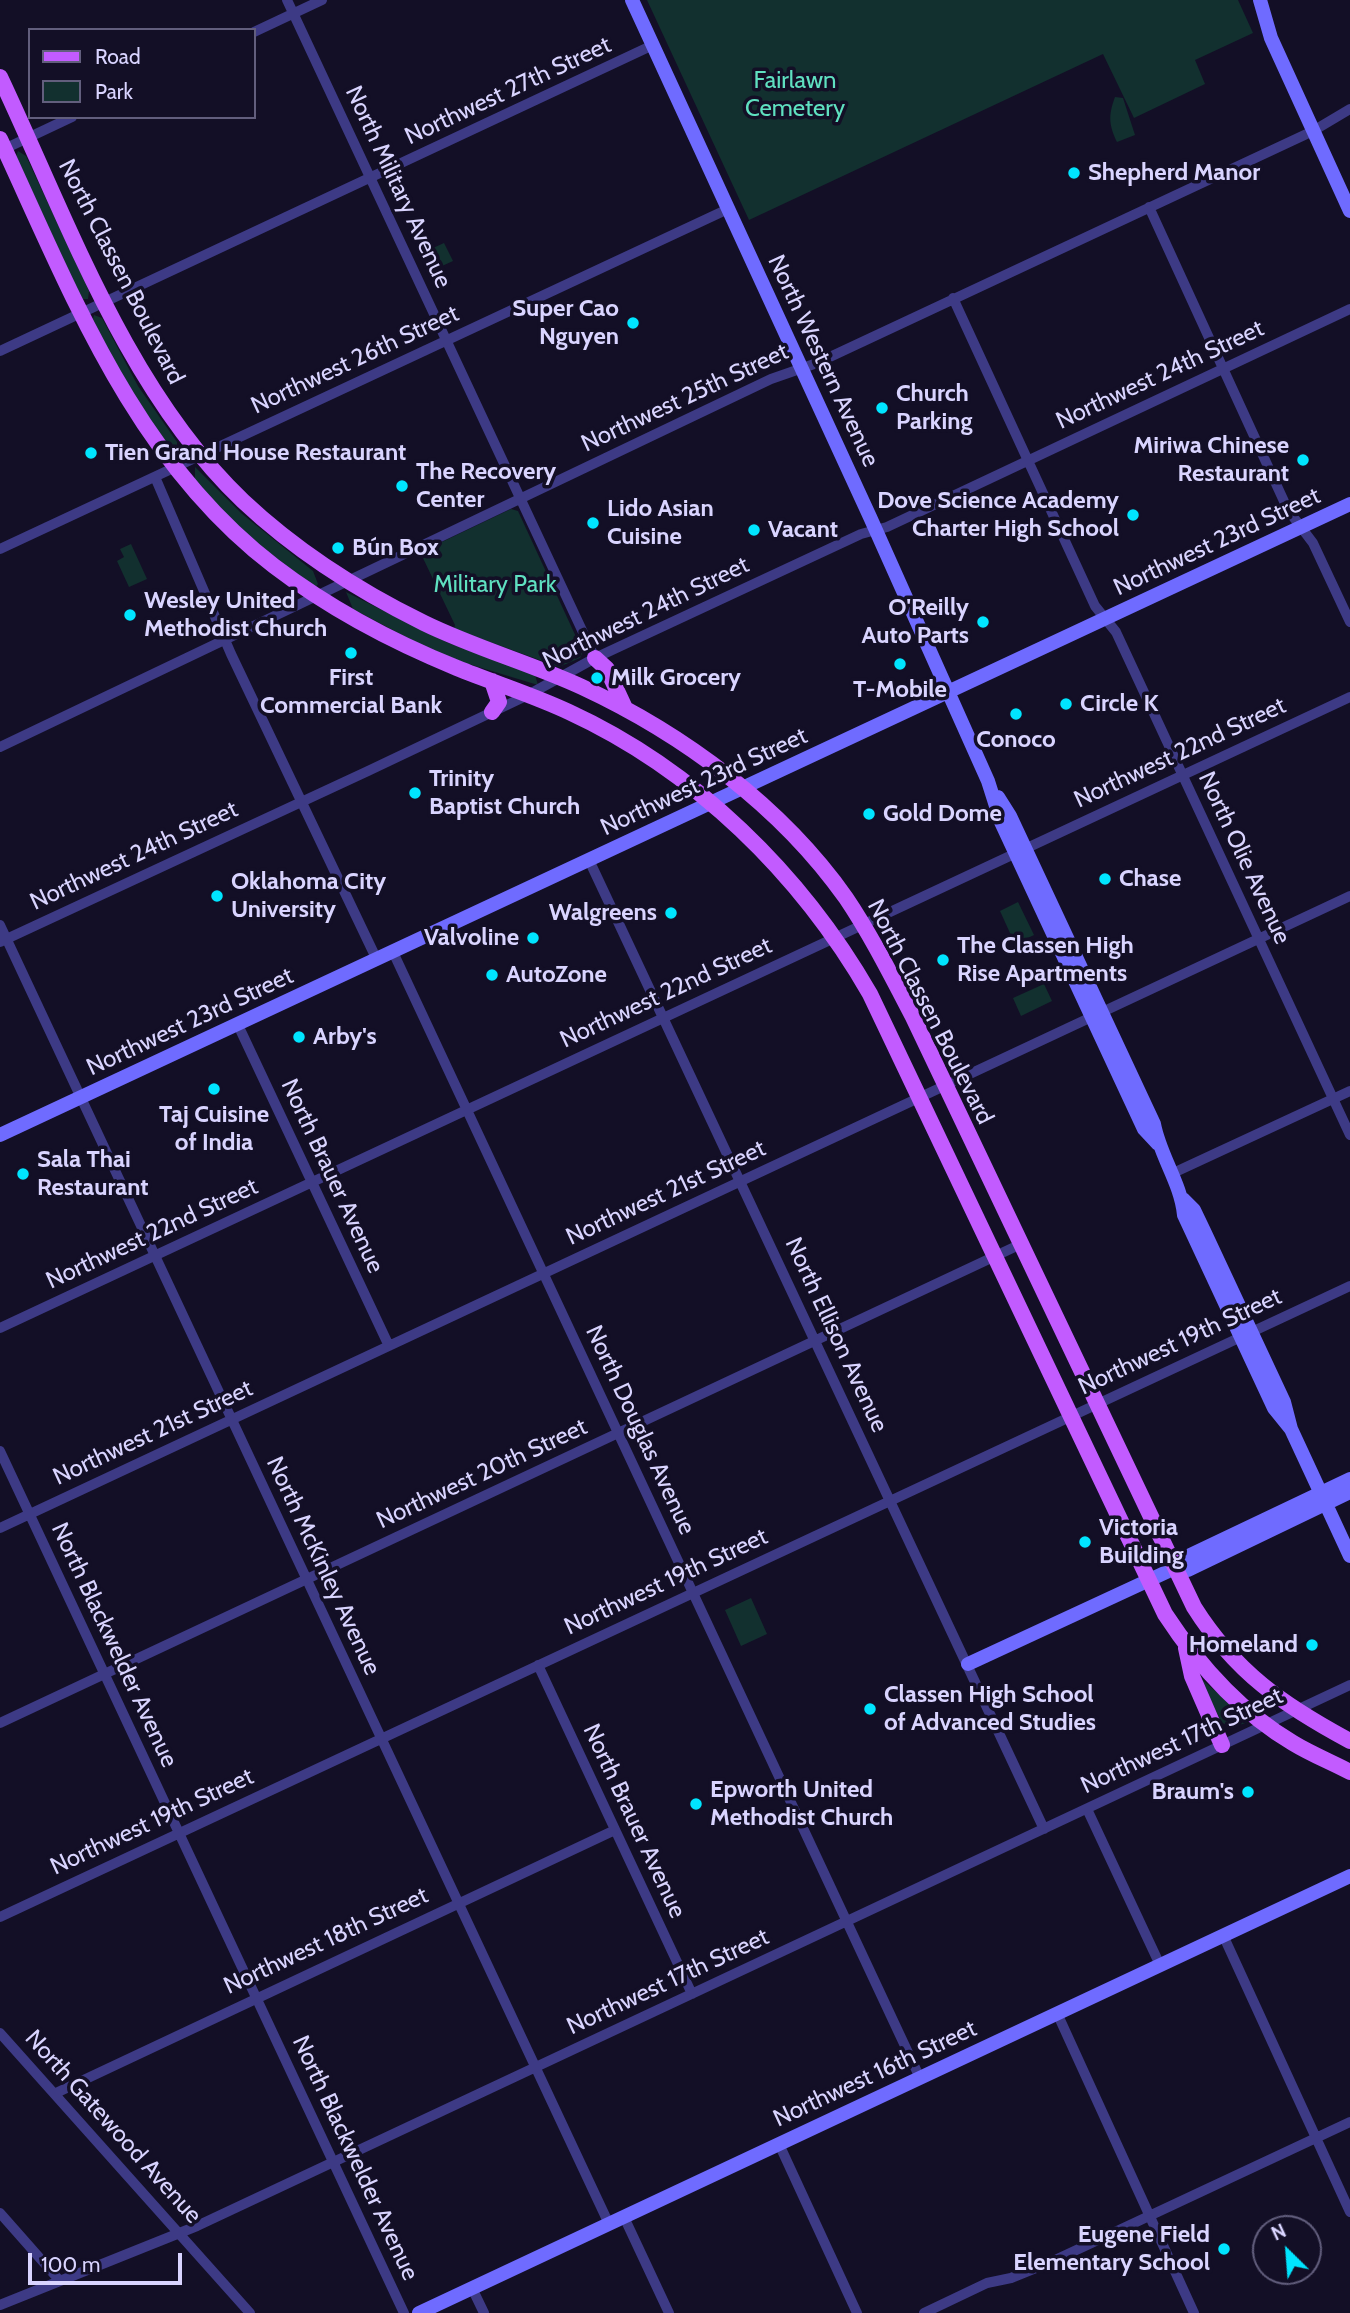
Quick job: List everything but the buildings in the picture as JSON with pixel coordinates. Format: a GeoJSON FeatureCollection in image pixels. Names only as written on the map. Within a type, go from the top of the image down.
{"type":"FeatureCollection","features":[{"type":"Feature","properties":{"kind":"main road","name":"North Classen Boulevard"},"geometry":{"type":"LineString","coordinates":[[0,76],[105,302],[154,392],[200,456],[244,503],[348,581],[426,624],[560,677],[625,708],[669,734],[744,788],[829,877],[862,925],[895,982],[1173,1569],[1194,1607],[1217,1640],[1252,1678],[1295,1711],[1350,1741]]}},
{"type":"Feature","properties":{"kind":"main road","name":"North Classen Boulevard"},"geometry":{"type":"LineString","coordinates":[[2,146],[122,392],[174,469],[249,545],[318,596],[386,635],[528,695],[633,744],[711,804],[779,869],[834,937],[870,994],[1147,1581],[1186,1646],[1210,1676],[1266,1725],[1350,1772]]}},
{"type":"Feature","properties":{"kind":"main road"},"geometry":{"type":"LineString","coordinates":[[595,658],[607,669],[625,708]]}},
{"type":"Feature","properties":{"kind":"main road"},"geometry":{"type":"LineString","coordinates":[[492,681],[499,702],[492,712]]}},
{"type":"Feature","properties":{"kind":"main road"},"geometry":{"type":"LineString","coordinates":[[1186,1646],[1192,1676],[1223,1745]]}},
{"type":"Feature","properties":{"kind":"street","name":"North Military Avenue"},"geometry":{"type":"LineString","coordinates":[[287,0],[595,658]]}},
{"type":"Feature","properties":{"kind":"street"},"geometry":{"type":"LineString","coordinates":[[256,31],[321,0]]}},
{"type":"Feature","properties":{"kind":"street","name":"North Western Avenue"},"geometry":{"type":"LineString","coordinates":[[632,0],[876,530],[988,781],[1001,822],[1020,851],[1097,1015],[1154,1124],[1158,1144],[1171,1174],[1183,1199],[1194,1210],[1246,1334],[1284,1402],[1291,1429],[1350,1556]]}},
{"type":"Feature","properties":{"kind":"street"},"geometry":{"type":"LineString","coordinates":[[1260,0],[1271,38],[1350,211]]}},
{"type":"Feature","properties":{"kind":"street","name":"Northwest 27th Street"},"geometry":{"type":"LineString","coordinates":[[0,351],[653,46]]}},
{"type":"Feature","properties":{"kind":"street","name":"Northwest 25th Street"},"geometry":{"type":"LineString","coordinates":[[0,747],[520,498],[1313,131],[1350,109]]}},
{"type":"Feature","properties":{"kind":"street"},"geometry":{"type":"LineString","coordinates":[[2,146],[29,138],[68,119]]}},
{"type":"Feature","properties":{"kind":"street"},"geometry":{"type":"LineString","coordinates":[[1149,207],[1288,510],[1313,543],[1350,622]]}},
{"type":"Feature","properties":{"kind":"street","name":"Northwest 26th Street"},"geometry":{"type":"LineString","coordinates":[[0,549],[728,209]]}},
{"type":"Feature","properties":{"kind":"street","name":"North Olie Avenue"},"geometry":{"type":"LineString","coordinates":[[953,298],[1092,601],[1116,632],[1350,1135]]}},
{"type":"Feature","properties":{"kind":"street","name":"Northwest 24th Street"},"geometry":{"type":"LineString","coordinates":[[3,941],[528,695],[595,658],[861,534],[876,530],[1029,460],[1350,309]]}},
{"type":"Feature","properties":{"kind":"street"},"geometry":{"type":"LineString","coordinates":[[155,477],[228,640],[231,654],[377,960]]}},
{"type":"Feature","properties":{"kind":"street","name":"Northwest 23rd Street"},"geometry":{"type":"LineString","coordinates":[[0,1135],[1350,505]]}},
{"type":"Feature","properties":{"kind":"street","name":"Northwest 22nd Street"},"geometry":{"type":"LineString","coordinates":[[0,1328],[1350,697]]}},
{"type":"Feature","properties":{"kind":"street","name":"North Ellison Avenue"},"geometry":{"type":"LineString","coordinates":[[589,860],[1044,1829]]}},
{"type":"Feature","properties":{"kind":"street","name":"Northwest 21st Street"},"geometry":{"type":"LineString","coordinates":[[0,1528],[1350,896]]}},
{"type":"Feature","properties":{"kind":"street","name":"North McKinley Avenue"},"geometry":{"type":"LineString","coordinates":[[0,925],[3,941],[81,1097],[609,2224]]}},
{"type":"Feature","properties":{"kind":"street","name":"North Douglas Avenue"},"geometry":{"type":"LineString","coordinates":[[393,952],[920,2078]]}},
{"type":"Feature","properties":{"kind":"street","name":"North Brauer Avenue"},"geometry":{"type":"LineString","coordinates":[[238,1024],[389,1346]]}},
{"type":"Feature","properties":{"kind":"street"},"geometry":{"type":"LineString","coordinates":[[1171,1174],[1350,1091]]}},
{"type":"Feature","properties":{"kind":"street","name":"Northwest 20th Street"},"geometry":{"type":"LineString","coordinates":[[0,1723],[1021,1244]]}},
{"type":"Feature","properties":{"kind":"street","name":"Northwest 19th Street"},"geometry":{"type":"LineString","coordinates":[[0,1917],[1350,1286]]}},
{"type":"Feature","properties":{"kind":"street","name":"North Blackwelder Avenue"},"geometry":{"type":"LineString","coordinates":[[0,1451],[404,2313]]}},
{"type":"Feature","properties":{"kind":"street"},"geometry":{"type":"LineString","coordinates":[[1173,1569],[1188,1570],[1265,1535],[1350,1479]]}},
{"type":"Feature","properties":{"kind":"street"},"geometry":{"type":"LineString","coordinates":[[968,1664],[1173,1569],[1182,1559],[1258,1521],[1350,1492]]}},
{"type":"Feature","properties":{"kind":"street"},"geometry":{"type":"LineString","coordinates":[[1258,1521],[1265,1535]]}},
{"type":"Feature","properties":{"kind":"street","name":"North Brauer Avenue"},"geometry":{"type":"LineString","coordinates":[[538,1665],[692,1994]]}},
{"type":"Feature","properties":{"kind":"street","name":"Northwest 17th Street"},"geometry":{"type":"LineString","coordinates":[[0,2305],[179,2232],[333,2162],[1350,1685]]}},
{"type":"Feature","properties":{"kind":"street"},"geometry":{"type":"LineString","coordinates":[[1087,1809],[1160,1965]]}},
{"type":"Feature","properties":{"kind":"street","name":"Northwest 18th Street"},"geometry":{"type":"LineString","coordinates":[[56,2093],[615,1830]]}},
{"type":"Feature","properties":{"kind":"street","name":"Northwest 16th Street"},"geometry":{"type":"LineString","coordinates":[[419,2313],[1350,1876]]}},
{"type":"Feature","properties":{"kind":"street"},"geometry":{"type":"LineString","coordinates":[[1223,1935],[1350,2212]]}},
{"type":"Feature","properties":{"kind":"street"},"geometry":{"type":"LineString","coordinates":[[1057,2014],[1194,2313]]}},
{"type":"Feature","properties":{"kind":"street","name":"North Gatewood Avenue"},"geometry":{"type":"LineString","coordinates":[[0,2033],[250,2313]]}},
{"type":"Feature","properties":{"kind":"street"},"geometry":{"type":"LineString","coordinates":[[923,2313],[987,2283],[1011,2278],[1053,2261],[1350,2122]]}},
{"type":"Feature","properties":{"kind":"street"},"geometry":{"type":"LineString","coordinates":[[779,2144],[857,2313]]}},
{"type":"Feature","properties":{"kind":"street"},"geometry":{"type":"LineString","coordinates":[[0,2213],[60,2281]]}},
{"type":"Feature","properties":{"kind":"street"},"geometry":{"type":"LineString","coordinates":[[624,2217],[668,2313]]}},
{"type":"Feature","properties":{"kind":"street"},"geometry":{"type":"LineString","coordinates":[[472,2288],[484,2313]]}},
{"type":"Feature","properties":{"kind":"green space","name":"Fairlawn Cemetery"},"geometry":{"type":"Polygon","coordinates":[[[647,0],[1238,0],[1253,33],[1195,60],[1205,84],[1134,118],[1103,54],[749,220],[647,0]]]}},
{"type":"Feature","properties":{"kind":"green space"},"geometry":{"type":"Polygon","coordinates":[[[1115,97],[1123,98],[1135,135],[1117,142],[1110,120],[1115,97]]]}},
{"type":"Feature","properties":{"kind":"green space"},"geometry":{"type":"Polygon","coordinates":[[[18,151],[26,156],[89,291],[88,299],[83,299],[80,295],[16,156],[18,151]]]}},
{"type":"Feature","properties":{"kind":"green space"},"geometry":{"type":"Polygon","coordinates":[[[444,243],[453,261],[431,271],[422,253],[444,243]]]}},
{"type":"Feature","properties":{"kind":"green space"},"geometry":{"type":"Polygon","coordinates":[[[94,315],[102,318],[138,386],[177,442],[177,459],[132,399],[93,319],[94,315]]]}},
{"type":"Feature","properties":{"kind":"green space"},"geometry":{"type":"Polygon","coordinates":[[[195,467],[241,513],[313,571],[318,584],[316,587],[268,551],[222,511],[195,481],[195,467]]]}},
{"type":"Feature","properties":{"kind":"green space","name":"Military Park"},"geometry":{"type":"Polygon","coordinates":[[[511,509],[518,511],[583,652],[580,658],[559,667],[454,629],[455,625],[422,556],[423,551],[511,509]]]}},
{"type":"Feature","properties":{"kind":"green space"},"geometry":{"type":"Polygon","coordinates":[[[131,544],[147,579],[129,587],[117,561],[124,557],[120,549],[131,544]]]}},
{"type":"Feature","properties":{"kind":"green space"},"geometry":{"type":"Polygon","coordinates":[[[346,592],[446,642],[535,675],[538,685],[462,662],[421,645],[353,609],[346,592]]]}},
{"type":"Feature","properties":{"kind":"green space"},"geometry":{"type":"Polygon","coordinates":[[[1018,902],[1034,935],[1015,944],[1000,911],[1018,902]]]}},
{"type":"Feature","properties":{"kind":"green space"},"geometry":{"type":"Polygon","coordinates":[[[1044,984],[1052,1001],[1021,1016],[1013,998],[1044,984]]]}},
{"type":"Feature","properties":{"kind":"green space"},"geometry":{"type":"Polygon","coordinates":[[[751,1598],[767,1634],[741,1646],[725,1610],[751,1598]]]}},
{"type":"Feature","properties":{"kind":"green space"},"geometry":{"type":"Polygon","coordinates":[[[1199,1677],[1248,1719],[1248,1722],[1234,1727],[1222,1723],[1199,1677]]]}},
{"type":"Feature","properties":{"kind":"place","name":"Shepherd Manor"},"geometry":{"type":"Point","coordinates":[1074,173]}},
{"type":"Feature","properties":{"kind":"place","name":"Super Cao Nguyen"},"geometry":{"type":"Point","coordinates":[633,323]}},
{"type":"Feature","properties":{"kind":"place","name":"Church Parking"},"geometry":{"type":"Point","coordinates":[882,408]}},
{"type":"Feature","properties":{"kind":"place","name":"Tien Grand House Restaurant"},"geometry":{"type":"Point","coordinates":[91,453]}},
{"type":"Feature","properties":{"kind":"place","name":"Miriwa Chinese Restaurant"},"geometry":{"type":"Point","coordinates":[1303,460]}},
{"type":"Feature","properties":{"kind":"place","name":"The Recovery Center"},"geometry":{"type":"Point","coordinates":[402,486]}},
{"type":"Feature","properties":{"kind":"place","name":"Dove Science Academy Charter High School"},"geometry":{"type":"Point","coordinates":[1133,515]}},
{"type":"Feature","properties":{"kind":"place","name":"Lido Asian Cuisine"},"geometry":{"type":"Point","coordinates":[593,523]}},
{"type":"Feature","properties":{"kind":"place","name":"Vacant"},"geometry":{"type":"Point","coordinates":[754,530]}},
{"type":"Feature","properties":{"kind":"place","name":"Bún Box"},"geometry":{"type":"Point","coordinates":[338,548]}},
{"type":"Feature","properties":{"kind":"place","name":"Wesley United Methodist Church"},"geometry":{"type":"Point","coordinates":[130,615]}},
{"type":"Feature","properties":{"kind":"place","name":"O'Reilly Auto Parts"},"geometry":{"type":"Point","coordinates":[983,622]}},
{"type":"Feature","properties":{"kind":"place","name":"First Commercial Bank"},"geometry":{"type":"Point","coordinates":[351,653]}},
{"type":"Feature","properties":{"kind":"place","name":"T-Mobile"},"geometry":{"type":"Point","coordinates":[900,664]}},
{"type":"Feature","properties":{"kind":"place","name":"Milk Grocery"},"geometry":{"type":"Point","coordinates":[597,678]}},
{"type":"Feature","properties":{"kind":"place","name":"Circle K"},"geometry":{"type":"Point","coordinates":[1066,704]}},
{"type":"Feature","properties":{"kind":"place","name":"Conoco"},"geometry":{"type":"Point","coordinates":[1016,714]}},
{"type":"Feature","properties":{"kind":"place","name":"Trinity Baptist Church"},"geometry":{"type":"Point","coordinates":[415,793]}},
{"type":"Feature","properties":{"kind":"place","name":"Gold Dome"},"geometry":{"type":"Point","coordinates":[869,814]}},
{"type":"Feature","properties":{"kind":"place","name":"Chase"},"geometry":{"type":"Point","coordinates":[1105,879]}},
{"type":"Feature","properties":{"kind":"place","name":"Oklahoma City University"},"geometry":{"type":"Point","coordinates":[217,896]}},
{"type":"Feature","properties":{"kind":"place","name":"Walgreens"},"geometry":{"type":"Point","coordinates":[671,913]}},
{"type":"Feature","properties":{"kind":"place","name":"Valvoline"},"geometry":{"type":"Point","coordinates":[533,938]}},
{"type":"Feature","properties":{"kind":"place","name":"The Classen High Rise Apartments"},"geometry":{"type":"Point","coordinates":[943,960]}},
{"type":"Feature","properties":{"kind":"place","name":"AutoZone"},"geometry":{"type":"Point","coordinates":[492,975]}},
{"type":"Feature","properties":{"kind":"place","name":"Arby's"},"geometry":{"type":"Point","coordinates":[299,1037]}},
{"type":"Feature","properties":{"kind":"place","name":"Taj Cuisine of India"},"geometry":{"type":"Point","coordinates":[214,1089]}},
{"type":"Feature","properties":{"kind":"place","name":"Sala Thai Restaurant"},"geometry":{"type":"Point","coordinates":[23,1174]}},
{"type":"Feature","properties":{"kind":"place","name":"Victoria Building"},"geometry":{"type":"Point","coordinates":[1085,1542]}},
{"type":"Feature","properties":{"kind":"place","name":"Homeland"},"geometry":{"type":"Point","coordinates":[1312,1645]}},
{"type":"Feature","properties":{"kind":"place","name":"Classen High School of Advanced Studies"},"geometry":{"type":"Point","coordinates":[870,1709]}},
{"type":"Feature","properties":{"kind":"place","name":"Braum's"},"geometry":{"type":"Point","coordinates":[1248,1792]}},
{"type":"Feature","properties":{"kind":"place","name":"Epworth United Methodist Church"},"geometry":{"type":"Point","coordinates":[696,1804]}},
{"type":"Feature","properties":{"kind":"place","name":"Eugene Field Elementary School"},"geometry":{"type":"Point","coordinates":[1224,2249]}}]}
